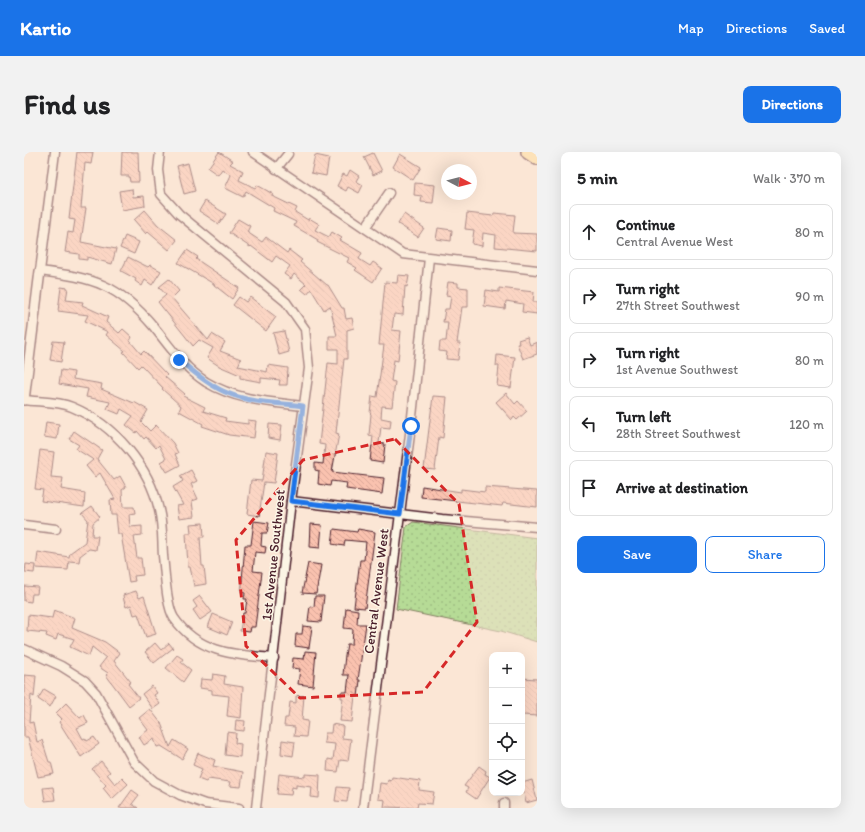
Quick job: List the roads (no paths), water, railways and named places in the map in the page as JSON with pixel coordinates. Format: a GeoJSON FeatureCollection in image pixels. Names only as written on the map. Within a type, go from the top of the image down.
{"type":"FeatureCollection","features":[{"type":"Feature","properties":{"kind":"highway"},"geometry":{"type":"LineString","coordinates":[[528,152],[537,158]]}},
{"type":"Feature","properties":{"kind":"street"},"geometry":{"type":"LineString","coordinates":[[55,152],[24,400],[71,407],[90,417],[106,428],[128,449],[142,467],[154,489],[160,512],[166,589],[173,616],[183,629],[208,647],[232,655],[274,658]]}},
{"type":"Feature","properties":{"kind":"street","name":"1st Avenue Southwest"},"geometry":{"type":"LineString","coordinates":[[160,152],[158,170],[161,194],[179,214],[286,302],[305,329],[309,368],[291,501],[256,808]]}},
{"type":"Feature","properties":{"kind":"street"},"geometry":{"type":"LineString","coordinates":[[253,152],[403,254],[537,270]]}},
{"type":"Feature","properties":{"kind":"street"},"geometry":{"type":"LineString","coordinates":[[276,169],[288,154]]}},
{"type":"Feature","properties":{"kind":"street"},"geometry":{"type":"LineString","coordinates":[[365,228],[389,193]]}},
{"type":"Feature","properties":{"kind":"street","name":"Central Avenue West"},"geometry":{"type":"LineString","coordinates":[[363,808],[412,418],[429,258]]}},
{"type":"Feature","properties":{"kind":"street"},"geometry":{"type":"LineString","coordinates":[[40,271],[78,276],[94,280],[130,301],[154,326],[179,360],[206,381],[230,394],[260,401],[303,406]]}},
{"type":"Feature","properties":{"kind":"street"},"geometry":{"type":"LineString","coordinates":[[291,501],[400,514],[537,527]]}},
{"type":"Feature","properties":{"kind":"street"},"geometry":{"type":"LineString","coordinates":[[24,525],[56,529]]}},
{"type":"Feature","properties":{"kind":"street"},"geometry":{"type":"LineString","coordinates":[[24,650],[61,666],[85,681],[96,693],[134,762],[154,781],[180,796],[205,804],[239,808]]}}]}
